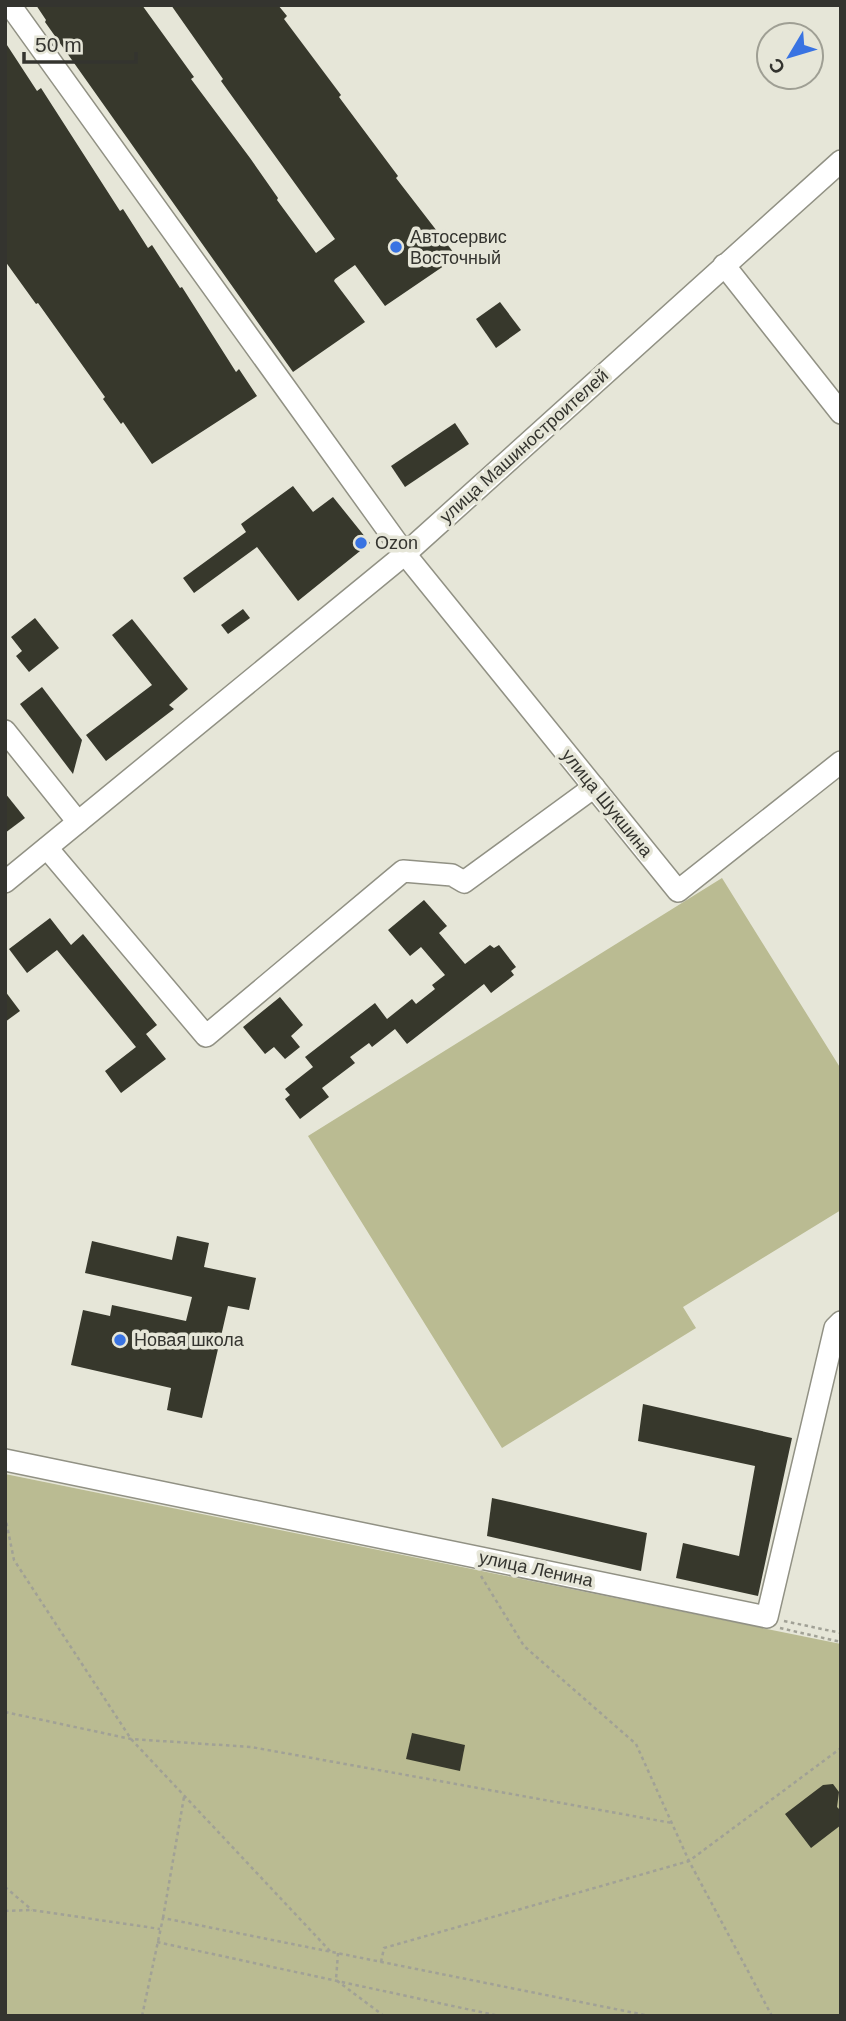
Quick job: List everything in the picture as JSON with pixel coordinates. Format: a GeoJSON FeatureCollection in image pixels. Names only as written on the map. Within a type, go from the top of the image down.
{"type":"FeatureCollection","features":[{"type":"Feature","properties":{"kind":"street","name":"улица Шукшина"},"geometry":{"type":"LineString","coordinates":[[10,5],[405,554],[678,891],[841,762]]}},
{"type":"Feature","properties":{"kind":"street","name":"улица Машиностроителей"},"geometry":{"type":"LineString","coordinates":[[5,882],[405,554],[841,161]]}},
{"type":"Feature","properties":{"kind":"street"},"geometry":{"type":"LineString","coordinates":[[724,265],[841,413]]}},
{"type":"Feature","properties":{"kind":"street"},"geometry":{"type":"LineString","coordinates":[[5,731],[78,822]]}},
{"type":"Feature","properties":{"kind":"street"},"geometry":{"type":"LineString","coordinates":[[47,848],[206,1036],[403,871],[452,875],[464,882],[594,787]]}},
{"type":"Feature","properties":{"kind":"street"},"geometry":{"type":"LineString","coordinates":[[767,1617],[835,1328],[841,1322]]}},
{"type":"Feature","properties":{"kind":"street","name":"улица Ленина"},"geometry":{"type":"LineString","coordinates":[[5,1460],[767,1617]]}},
{"type":"Feature","properties":{"kind":"path"},"geometry":{"type":"LineString","coordinates":[[5,1516],[15,1560],[131,1739],[330,1951]]}},
{"type":"Feature","properties":{"kind":"path"},"geometry":{"type":"LineString","coordinates":[[481,1576],[524,1646],[636,1744],[689,1861],[772,2016]]}},
{"type":"Feature","properties":{"kind":"path"},"geometry":{"type":"LineString","coordinates":[[767,1617],[841,1633]]}},
{"type":"Feature","properties":{"kind":"path"},"geometry":{"type":"LineString","coordinates":[[5,1712],[131,1739],[251,1747],[672,1823]]}},
{"type":"Feature","properties":{"kind":"path"},"geometry":{"type":"LineString","coordinates":[[381,1962],[384,1948],[689,1861],[841,1748]]}},
{"type":"Feature","properties":{"kind":"path"},"geometry":{"type":"LineString","coordinates":[[142,2016],[163,1918],[184,1796]]}},
{"type":"Feature","properties":{"kind":"path"},"geometry":{"type":"LineString","coordinates":[[5,1887],[32,1910]]}},
{"type":"Feature","properties":{"kind":"path"},"geometry":{"type":"LineString","coordinates":[[5,1911],[32,1910],[160,1929]]}},
{"type":"Feature","properties":{"kind":"path"},"geometry":{"type":"LineString","coordinates":[[163,1918],[650,2016]]}},
{"type":"Feature","properties":{"kind":"path"},"geometry":{"type":"LineString","coordinates":[[158,1942],[499,2016]]}},
{"type":"Feature","properties":{"kind":"path"},"geometry":{"type":"LineString","coordinates":[[336,1980],[338,1953]]}},
{"type":"Feature","properties":{"kind":"path"},"geometry":{"type":"LineString","coordinates":[[336,1980],[384,2016]]}},
{"type":"Feature","properties":{"kind":"green space"},"geometry":{"type":"Polygon","coordinates":[[[722,878],[841,1069],[841,1210],[683,1307],[696,1328],[502,1448],[308,1136],[722,878]]]}},
{"type":"Feature","properties":{"kind":"green space"},"geometry":{"type":"Polygon","coordinates":[[[5,1474],[841,1644],[841,2016],[5,2016],[5,1474]]]}},
{"type":"Feature","properties":{"kind":"building"},"geometry":{"type":"Polygon","coordinates":[[[36,5],[142,5],[194,77],[191,79],[316,253],[335,239],[221,81],[223,79],[171,5],[278,5],[287,16],[284,19],[341,95],[339,97],[398,176],[396,178],[457,257],[385,306],[355,265],[335,279],[365,322],[293,372],[45,22],[36,5]]]}},
{"type":"Feature","properties":{"kind":"building"},"geometry":{"type":"Polygon","coordinates":[[[5,42],[37,91],[41,88],[120,211],[123,209],[148,248],[152,245],[236,372],[239,369],[257,396],[152,464],[5,261],[5,42]]]}},
{"type":"Feature","properties":{"kind":"building"},"geometry":{"type":"Polygon","coordinates":[[[500,302],[521,330],[496,348],[476,319],[500,302]]]}},
{"type":"Feature","properties":{"kind":"building"},"geometry":{"type":"Polygon","coordinates":[[[455,423],[469,444],[405,487],[391,466],[455,423]]]}},
{"type":"Feature","properties":{"kind":"building"},"geometry":{"type":"Polygon","coordinates":[[[293,486],[313,512],[333,497],[370,543],[298,601],[257,547],[194,593],[183,578],[246,532],[241,524],[293,486]]]}},
{"type":"Feature","properties":{"kind":"building"},"geometry":{"type":"Polygon","coordinates":[[[243,609],[250,618],[228,634],[221,625],[243,609]]]}},
{"type":"Feature","properties":{"kind":"building"},"geometry":{"type":"Polygon","coordinates":[[[35,618],[59,648],[29,672],[16,656],[22,651],[11,637],[35,618]]]}},
{"type":"Feature","properties":{"kind":"building"},"geometry":{"type":"Polygon","coordinates":[[[132,619],[188,689],[169,705],[174,709],[106,761],[86,735],[152,685],[112,635],[132,619]]]}},
{"type":"Feature","properties":{"kind":"building"},"geometry":{"type":"Polygon","coordinates":[[[42,687],[82,740],[73,774],[20,704],[42,687]]]}},
{"type":"Feature","properties":{"kind":"building"},"geometry":{"type":"Polygon","coordinates":[[[5,793],[25,818],[5,833],[5,793]]]}},
{"type":"Feature","properties":{"kind":"building"},"geometry":{"type":"Polygon","coordinates":[[[424,900],[447,926],[439,933],[465,964],[490,945],[494,948],[499,945],[516,967],[511,971],[514,975],[491,993],[484,984],[407,1044],[395,1029],[372,1047],[369,1043],[350,1057],[355,1063],[322,1088],[329,1097],[300,1119],[285,1099],[290,1095],[285,1089],[313,1067],[305,1057],[375,1003],[387,1019],[412,999],[416,1004],[435,989],[432,985],[445,975],[421,947],[410,956],[388,930],[424,900]]]}},
{"type":"Feature","properties":{"kind":"building"},"geometry":{"type":"Polygon","coordinates":[[[50,918],[71,945],[83,934],[157,1025],[146,1034],[166,1059],[121,1093],[105,1071],[136,1047],[57,950],[27,973],[9,949],[50,918]]]}},
{"type":"Feature","properties":{"kind":"building"},"geometry":{"type":"Polygon","coordinates":[[[5,991],[20,1011],[5,1022],[5,991]]]}},
{"type":"Feature","properties":{"kind":"building"},"geometry":{"type":"Polygon","coordinates":[[[280,997],[303,1025],[291,1036],[300,1047],[285,1059],[274,1047],[265,1054],[243,1027],[280,997]]]}},
{"type":"Feature","properties":{"kind":"building","name":"Новая школа"},"geometry":{"type":"Polygon","coordinates":[[[177,1236],[209,1243],[204,1267],[256,1278],[249,1310],[228,1306],[202,1418],[167,1410],[171,1388],[71,1365],[83,1310],[110,1316],[112,1305],[186,1321],[192,1297],[85,1273],[92,1241],[172,1260],[177,1236]]]}},
{"type":"Feature","properties":{"kind":"building"},"geometry":{"type":"Polygon","coordinates":[[[643,1404],[792,1438],[758,1596],[676,1578],[683,1543],[739,1556],[755,1466],[638,1441],[643,1404]]]}},
{"type":"Feature","properties":{"kind":"building"},"geometry":{"type":"Polygon","coordinates":[[[492,1498],[647,1533],[641,1571],[487,1536],[492,1498]]]}},
{"type":"Feature","properties":{"kind":"building"},"geometry":{"type":"Polygon","coordinates":[[[412,1733],[465,1745],[460,1771],[406,1759],[412,1733]]]}},
{"type":"Feature","properties":{"kind":"building"},"geometry":{"type":"Polygon","coordinates":[[[833,1784],[839,1792],[837,1807],[841,1811],[841,1825],[811,1848],[785,1814],[823,1785],[833,1784]]]}},
{"type":"Feature","properties":{"kind":"place","name":"Автосервис Восточный"},"geometry":{"type":"Point","coordinates":[396,247]}},
{"type":"Feature","properties":{"kind":"place","name":"Ozon"},"geometry":{"type":"Point","coordinates":[361,543]}},
{"type":"Feature","properties":{"kind":"place","name":"Новая школа"},"geometry":{"type":"Point","coordinates":[120,1340]}}]}
